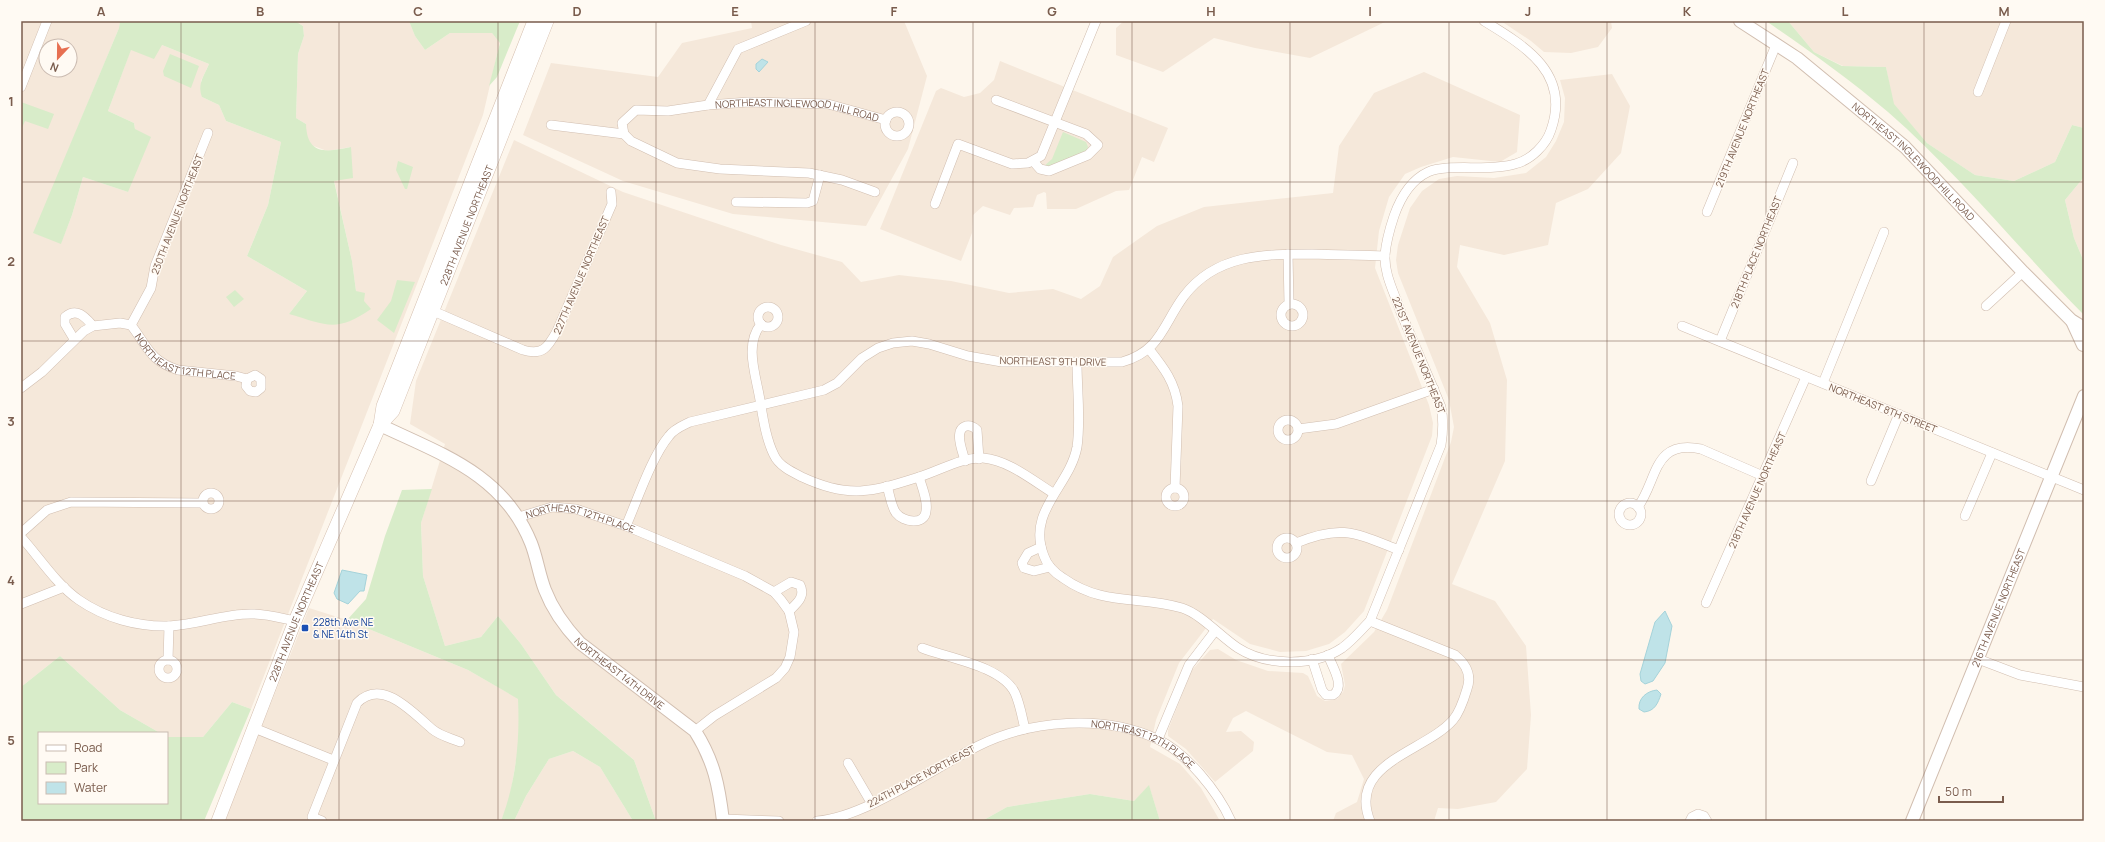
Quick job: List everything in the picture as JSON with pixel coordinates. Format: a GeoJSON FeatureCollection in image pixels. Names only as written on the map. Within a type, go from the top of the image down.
{"type":"FeatureCollection","features":[{"type":"Feature","properties":{"kind":"main road","name":"228TH AVENUE NORTHEAST"},"geometry":{"type":"LineString","coordinates":[[218,821],[295,621],[380,425],[383,406],[498,109],[534,21]]}},
{"type":"Feature","properties":{"kind":"main road","name":"228TH AVENUE NORTHEAST"},"geometry":{"type":"LineString","coordinates":[[380,425],[394,411],[547,21]]}},
{"type":"Feature","properties":{"kind":"main road"},"geometry":{"type":"LineString","coordinates":[[490,168],[489,159],[504,122],[504,116],[498,109]]}},
{"type":"Feature","properties":{"kind":"main road"},"geometry":{"type":"LineString","coordinates":[[407,346],[417,340],[426,317],[433,311]]}},
{"type":"Feature","properties":{"kind":"street"},"geometry":{"type":"LineString","coordinates":[[21,87],[47,21]]}},
{"type":"Feature","properties":{"kind":"street"},"geometry":{"type":"LineString","coordinates":[[708,105],[738,49],[806,21]]}},
{"type":"Feature","properties":{"kind":"street"},"geometry":{"type":"LineString","coordinates":[[936,204],[958,144],[1012,164],[1028,163],[1041,156],[1096,21]]}},
{"type":"Feature","properties":{"kind":"street","name":"221ST AVENUE NORTHEAST"},"geometry":{"type":"LineString","coordinates":[[1215,631],[1239,649],[1254,656],[1272,660],[1293,662],[1320,658],[1342,648],[1370,621],[1440,445],[1444,418],[1434,389],[1389,280],[1385,256],[1394,216],[1410,187],[1418,179],[1429,172],[1453,169],[1484,169],[1518,164],[1540,148],[1549,137],[1556,109],[1555,92],[1549,75],[1535,56],[1518,42],[1484,21]]}},
{"type":"Feature","properties":{"kind":"street","name":"NORTHEAST INGLEWOOD HILL ROAD"},"geometry":{"type":"LineString","coordinates":[[1740,21],[1797,58],[1905,147],[2023,272],[2071,320],[2084,328]]}},
{"type":"Feature","properties":{"kind":"street"},"geometry":{"type":"LineString","coordinates":[[1978,92],[2006,21]]}},
{"type":"Feature","properties":{"kind":"street","name":"219TH AVENUE NORTHEAST"},"geometry":{"type":"LineString","coordinates":[[1707,212],[1776,45]]}},
{"type":"Feature","properties":{"kind":"street"},"geometry":{"type":"LineString","coordinates":[[996,100],[1086,134],[1098,145],[1088,155],[1049,171],[1040,169],[1033,161]]}},
{"type":"Feature","properties":{"kind":"street","name":"NORTHEAST INGLEWOOD HILL ROAD"},"geometry":{"type":"LineString","coordinates":[[624,134],[622,123],[636,110],[668,111],[708,105],[748,102],[828,104],[886,120]]}},
{"type":"Feature","properties":{"kind":"street"},"geometry":{"type":"LineString","coordinates":[[551,125],[624,134],[631,141],[677,163],[720,169],[808,173],[842,180],[875,192]]}},
{"type":"Feature","properties":{"kind":"street","name":"230TH AVENUE NORTHEAST"},"geometry":{"type":"LineString","coordinates":[[131,325],[151,288],[155,266],[208,133]]}},
{"type":"Feature","properties":{"kind":"street","name":"218TH PLACE NORTHEAST"},"geometry":{"type":"LineString","coordinates":[[1720,341],[1793,163]]}},
{"type":"Feature","properties":{"kind":"street"},"geometry":{"type":"LineString","coordinates":[[736,202],[807,203],[813,201],[820,175]]}},
{"type":"Feature","properties":{"kind":"street","name":"227TH AVENUE NORTHEAST"},"geometry":{"type":"LineString","coordinates":[[433,311],[522,350],[532,353],[539,352],[547,347],[557,331],[612,204],[611,192]]}},
{"type":"Feature","properties":{"kind":"street"},"geometry":{"type":"LineString","coordinates":[[1823,383],[1884,232]]}},
{"type":"Feature","properties":{"kind":"street"},"geometry":{"type":"LineString","coordinates":[[1288,254],[1289,304]]}},
{"type":"Feature","properties":{"kind":"street","name":"NORTHEAST 9TH DRIVE"},"geometry":{"type":"LineString","coordinates":[[626,526],[660,449],[669,436],[678,428],[690,422],[824,390],[837,383],[862,358],[878,348],[893,343],[912,341],[929,344],[968,356],[1002,362],[1122,362],[1135,359],[1149,349],[1164,331],[1184,296],[1210,271],[1224,264],[1260,255],[1288,254],[1385,256]]}},
{"type":"Feature","properties":{"kind":"street"},"geometry":{"type":"LineString","coordinates":[[1986,306],[2023,272]]}},
{"type":"Feature","properties":{"kind":"street"},"geometry":{"type":"LineString","coordinates":[[74,339],[65,324],[65,317],[70,313],[77,312],[83,315],[94,326]]}},
{"type":"Feature","properties":{"kind":"street","name":"NORTHEAST INGLEWOOD HILL ROAD"},"geometry":{"type":"LineString","coordinates":[[2071,320],[2084,348]]}},
{"type":"Feature","properties":{"kind":"street"},"geometry":{"type":"LineString","coordinates":[[21,388],[42,372],[74,339],[94,326],[120,323],[131,325]]}},
{"type":"Feature","properties":{"kind":"street"},"geometry":{"type":"LineString","coordinates":[[761,324],[755,331],[752,359],[768,438],[774,456],[782,465],[793,473],[838,491],[863,491],[919,477],[965,461],[979,459],[994,460],[1006,465],[1053,493]]}},
{"type":"Feature","properties":{"kind":"street","name":"NORTHEAST 12TH PLACE"},"geometry":{"type":"LineString","coordinates":[[131,325],[148,353],[169,367],[178,370],[236,376],[247,379]]}},
{"type":"Feature","properties":{"kind":"street","name":"NORTHEAST 8TH STREET"},"geometry":{"type":"LineString","coordinates":[[1682,326],[2084,490]]}},
{"type":"Feature","properties":{"kind":"street"},"geometry":{"type":"LineString","coordinates":[[1149,349],[1167,371],[1177,394],[1178,406],[1175,488]]}},
{"type":"Feature","properties":{"kind":"street"},"geometry":{"type":"LineString","coordinates":[[1077,363],[1077,447],[1068,470],[1053,493],[1041,521],[1041,547],[1050,567],[1070,583],[1092,593],[1108,598],[1184,608],[1215,631],[1189,665],[1158,739]]}},
{"type":"Feature","properties":{"kind":"street","name":"218TH AVENUE NORTHEAST"},"geometry":{"type":"LineString","coordinates":[[1706,602],[1806,377]]}},
{"type":"Feature","properties":{"kind":"street"},"geometry":{"type":"LineString","coordinates":[[1298,429],[1336,424],[1434,389]]}},
{"type":"Feature","properties":{"kind":"street","name":"216TH AVENUE NORTHEAST"},"geometry":{"type":"LineString","coordinates":[[1912,821],[2084,396]]}},
{"type":"Feature","properties":{"kind":"street"},"geometry":{"type":"LineString","coordinates":[[1871,480],[1899,414]]}},
{"type":"Feature","properties":{"kind":"street","name":"NORTHEAST 12TH PLACE"},"geometry":{"type":"LineString","coordinates":[[380,425],[454,460],[479,475],[494,487],[518,517],[545,508],[561,507],[576,509],[626,526],[745,576],[774,592]]}},
{"type":"Feature","properties":{"kind":"street"},"geometry":{"type":"LineString","coordinates":[[965,461],[959,434],[961,429],[966,426],[972,426],[977,430],[979,459]]}},
{"type":"Feature","properties":{"kind":"street"},"geometry":{"type":"LineString","coordinates":[[1638,507],[1660,461],[1667,453],[1677,449],[1691,447],[1702,449],[1763,476]]}},
{"type":"Feature","properties":{"kind":"street"},"geometry":{"type":"LineString","coordinates":[[1964,516],[1992,453]]}},
{"type":"Feature","properties":{"kind":"street"},"geometry":{"type":"LineString","coordinates":[[887,486],[893,508],[897,515],[914,522],[918,521],[924,517],[927,510],[919,477]]}},
{"type":"Feature","properties":{"kind":"street"},"geometry":{"type":"LineString","coordinates":[[21,533],[47,510],[71,502],[202,503]]}},
{"type":"Feature","properties":{"kind":"street","name":"NORTHEAST 14TH DRIVE"},"geometry":{"type":"LineString","coordinates":[[518,517],[531,544],[545,590],[558,616],[568,630],[580,643],[695,731],[706,749],[716,773],[723,820]]}},
{"type":"Feature","properties":{"kind":"street"},"geometry":{"type":"LineString","coordinates":[[1296,543],[1318,534],[1342,532],[1359,534],[1399,550]]}},
{"type":"Feature","properties":{"kind":"street"},"geometry":{"type":"LineString","coordinates":[[21,538],[64,587],[79,600],[108,615],[141,624],[169,626],[246,614],[270,616],[295,621]]}},
{"type":"Feature","properties":{"kind":"street"},"geometry":{"type":"LineString","coordinates":[[1041,547],[1028,553],[1022,563],[1024,568],[1034,571],[1050,567]]}},
{"type":"Feature","properties":{"kind":"street"},"geometry":{"type":"LineString","coordinates":[[695,731],[714,716],[776,678],[785,668],[794,644],[794,632],[789,611],[774,592],[791,582],[800,586],[802,592],[801,598],[789,611]]}},
{"type":"Feature","properties":{"kind":"street"},"geometry":{"type":"LineString","coordinates":[[21,604],[64,587]]}},
{"type":"Feature","properties":{"kind":"street"},"geometry":{"type":"LineString","coordinates":[[1370,621],[1455,655],[1463,662],[1468,671],[1469,679],[1468,688],[1454,720],[1378,773],[1366,796],[1365,804],[1370,821]]}},
{"type":"Feature","properties":{"kind":"street"},"geometry":{"type":"LineString","coordinates":[[168,660],[169,626]]}},
{"type":"Feature","properties":{"kind":"street"},"geometry":{"type":"LineString","coordinates":[[922,648],[953,659],[975,664],[1000,676],[1015,692],[1025,729]]}},
{"type":"Feature","properties":{"kind":"street"},"geometry":{"type":"LineString","coordinates":[[1978,659],[2020,675],[2084,687]]}},
{"type":"Feature","properties":{"kind":"street"},"geometry":{"type":"LineString","coordinates":[[322,821],[312,817],[333,760],[357,703],[363,697],[369,694],[378,694],[390,697],[404,704],[440,734],[460,742]]}},
{"type":"Feature","properties":{"kind":"street","name":"NORTHEAST 12TH PLACE"},"geometry":{"type":"LineString","coordinates":[[1025,729],[1053,725],[1098,725],[1132,731],[1158,739],[1187,760],[1210,786],[1231,821]]}},
{"type":"Feature","properties":{"kind":"street"},"geometry":{"type":"LineString","coordinates":[[254,728],[333,760]]}},
{"type":"Feature","properties":{"kind":"street","name":"224TH PLACE NORTHEAST"},"geometry":{"type":"LineString","coordinates":[[817,821],[837,817],[872,804],[978,746],[1001,736],[1025,729]]}},
{"type":"Feature","properties":{"kind":"street"},"geometry":{"type":"LineString","coordinates":[[848,763],[872,804]]}},
{"type":"Feature","properties":{"kind":"street"},"geometry":{"type":"LineString","coordinates":[[1690,821],[1692,816],[1698,814],[1704,816],[1707,821]]}},
{"type":"Feature","properties":{"kind":"street"},"geometry":{"type":"LineString","coordinates":[[723,820],[779,821]]}},
{"type":"Feature","properties":{"kind":"shaded area"},"geometry":{"type":"Polygon","coordinates":[[[21,21],[120,21],[119,28],[34,233],[61,243],[72,215],[83,177],[128,192],[135,129],[134,123],[108,111],[131,49],[162,45],[209,64],[201,81],[202,97],[219,105],[226,121],[281,142],[268,205],[247,256],[307,291],[289,314],[364,301],[356,291],[352,261],[334,180],[351,147],[327,151],[311,145],[306,137],[306,124],[296,118],[298,54],[304,36],[303,26],[295,21],[409,21],[415,36],[425,50],[450,33],[492,33],[500,42],[483,115],[251,709],[232,702],[203,737],[168,738],[168,732],[158,732],[120,710],[60,656],[21,687],[21,21]]]}},
{"type":"Feature","properties":{"kind":"shaded area"},"geometry":{"type":"Polygon","coordinates":[[[751,21],[904,21],[927,76],[908,149],[866,226],[733,214],[623,181],[523,135],[551,63],[658,77],[682,43],[752,28],[751,21]]]}},
{"type":"Feature","properties":{"kind":"shaded area"},"geometry":{"type":"Polygon","coordinates":[[[1124,21],[1387,21],[1310,58],[1255,48],[1214,38],[1163,72],[1116,55],[1116,28],[1124,21]]]}},
{"type":"Feature","properties":{"kind":"shaded area"},"geometry":{"type":"Polygon","coordinates":[[[1501,21],[1611,21],[1612,28],[1598,47],[1571,53],[1544,52],[1531,41],[1501,21]]]}},
{"type":"Feature","properties":{"kind":"shaded area"},"geometry":{"type":"Polygon","coordinates":[[[1788,21],[2084,21],[2084,128],[2072,125],[2055,162],[2014,181],[1975,175],[1927,143],[1893,104],[1886,67],[1843,66],[1814,52],[1788,21]]]}},
{"type":"Feature","properties":{"kind":"shaded area"},"geometry":{"type":"Polygon","coordinates":[[[1000,61],[1168,128],[1154,162],[1142,157],[1129,190],[1116,191],[1076,209],[1047,209],[1046,193],[1044,192],[1037,195],[1033,207],[1014,208],[1010,215],[983,206],[973,215],[972,233],[961,261],[880,229],[936,91],[941,88],[964,97],[980,93],[994,80],[1000,61]]]}},
{"type":"Feature","properties":{"kind":"shaded area"},"geometry":{"type":"Polygon","coordinates":[[[1424,72],[1520,115],[1517,152],[1500,162],[1453,157],[1421,167],[1405,174],[1389,197],[1379,231],[1375,268],[1429,405],[1433,423],[1432,436],[1364,611],[1345,632],[1329,644],[1306,651],[1280,652],[1250,644],[1213,619],[1179,663],[1156,720],[1150,747],[1180,764],[1201,788],[1220,821],[1160,821],[1149,786],[1134,801],[1090,794],[1007,807],[982,821],[656,821],[634,760],[556,695],[521,644],[498,616],[481,637],[445,646],[423,576],[421,523],[445,444],[410,424],[416,381],[514,140],[623,192],[781,245],[842,262],[861,282],[899,275],[951,281],[1009,293],[1053,289],[1081,299],[1100,286],[1113,257],[1157,226],[1204,207],[1333,193],[1339,146],[1374,93],[1424,72]]]}},
{"type":"Feature","properties":{"kind":"shaded area"},"geometry":{"type":"Polygon","coordinates":[[[1612,74],[1630,106],[1621,153],[1588,189],[1556,203],[1548,245],[1504,255],[1460,245],[1457,267],[1490,323],[1507,380],[1505,461],[1452,584],[1495,601],[1526,646],[1531,715],[1527,769],[1496,802],[1458,809],[1438,808],[1434,821],[1333,821],[1336,813],[1357,802],[1364,779],[1352,755],[1327,752],[1246,711],[1233,718],[1226,732],[1241,731],[1254,742],[1253,751],[1215,782],[1186,749],[1168,736],[1168,730],[1192,670],[1210,650],[1218,649],[1236,660],[1268,671],[1303,673],[1308,676],[1317,696],[1325,701],[1337,699],[1343,692],[1345,685],[1341,664],[1374,632],[1387,610],[1451,442],[1454,427],[1449,400],[1398,273],[1396,260],[1398,245],[1410,208],[1422,191],[1439,179],[1457,176],[1494,178],[1526,173],[1546,157],[1556,141],[1564,122],[1565,98],[1560,80],[1612,74]]]}},
{"type":"Feature","properties":{"kind":"shaded area"},"geometry":{"type":"Polygon","coordinates":[[[2084,177],[2084,262],[2074,238],[2065,200],[2084,177]]]}},
{"type":"Feature","properties":{"kind":"shaded area"},"geometry":{"type":"Polygon","coordinates":[[[309,608],[347,620],[468,670],[519,699],[520,737],[509,802],[501,821],[224,821],[309,608]]]}},
{"type":"Feature","properties":{"kind":"shaded area"},"geometry":{"type":"Polygon","coordinates":[[[573,751],[600,767],[633,821],[514,821],[526,796],[549,759],[573,751]]]}},
{"type":"Feature","properties":{"kind":"green space"},"geometry":{"type":"Polygon","coordinates":[[[120,21],[295,21],[303,26],[304,36],[298,54],[296,118],[306,124],[307,134],[314,147],[334,150],[351,147],[353,178],[334,181],[352,261],[356,291],[365,293],[364,301],[371,309],[359,317],[349,321],[331,325],[322,324],[289,314],[307,291],[247,256],[268,205],[281,142],[226,121],[219,105],[202,97],[200,88],[203,76],[209,64],[162,45],[154,59],[131,50],[108,111],[134,123],[135,129],[151,137],[128,192],[83,177],[72,215],[61,244],[33,233],[119,28],[120,21]]]}},
{"type":"Feature","properties":{"kind":"green space"},"geometry":{"type":"Polygon","coordinates":[[[409,21],[520,21],[497,77],[489,86],[500,43],[492,33],[450,33],[425,50],[415,36],[409,21]]]}},
{"type":"Feature","properties":{"kind":"green space"},"geometry":{"type":"Polygon","coordinates":[[[1766,21],[1788,21],[1814,52],[1842,66],[1886,67],[1894,104],[1927,143],[1975,175],[2014,181],[2055,162],[2072,125],[2084,128],[2084,177],[2065,200],[2074,238],[2084,262],[2084,315],[1964,186],[1914,136],[1888,112],[1858,88],[1766,21]]]}},
{"type":"Feature","properties":{"kind":"green space"},"geometry":{"type":"Polygon","coordinates":[[[170,54],[199,66],[191,88],[164,76],[163,71],[170,54]]]}},
{"type":"Feature","properties":{"kind":"green space"},"geometry":{"type":"Polygon","coordinates":[[[21,102],[54,114],[48,129],[25,121],[21,130],[21,102]]]}},
{"type":"Feature","properties":{"kind":"green space"},"geometry":{"type":"Polygon","coordinates":[[[1063,132],[1086,142],[1088,147],[1086,152],[1051,167],[1043,167],[1052,159],[1063,132]]]}},
{"type":"Feature","properties":{"kind":"green space"},"geometry":{"type":"Polygon","coordinates":[[[398,161],[413,167],[407,189],[405,189],[396,170],[398,161]]]}},
{"type":"Feature","properties":{"kind":"green space"},"geometry":{"type":"Polygon","coordinates":[[[397,280],[415,282],[394,333],[377,320],[391,301],[397,280]]]}},
{"type":"Feature","properties":{"kind":"green space"},"geometry":{"type":"Polygon","coordinates":[[[235,290],[244,299],[234,307],[226,297],[235,290]]]}},
{"type":"Feature","properties":{"kind":"green space"},"geometry":{"type":"Polygon","coordinates":[[[432,489],[421,523],[423,576],[445,646],[481,637],[498,616],[521,644],[556,695],[634,760],[656,821],[633,821],[600,767],[573,751],[549,759],[526,796],[514,821],[501,821],[510,791],[516,761],[518,699],[468,670],[347,620],[366,599],[385,536],[402,490],[432,489]]]}},
{"type":"Feature","properties":{"kind":"green space"},"geometry":{"type":"Polygon","coordinates":[[[60,656],[120,710],[158,732],[38,732],[38,804],[168,804],[168,737],[203,737],[232,702],[251,709],[204,821],[21,821],[21,687],[60,656]]]}},
{"type":"Feature","properties":{"kind":"green space"},"geometry":{"type":"Polygon","coordinates":[[[1149,785],[1160,821],[982,821],[1007,807],[1090,794],[1134,801],[1149,785]]]}},
{"type":"Feature","properties":{"kind":"water"},"geometry":{"type":"Polygon","coordinates":[[[762,59],[768,62],[759,72],[756,69],[756,64],[762,59]]]}},
{"type":"Feature","properties":{"kind":"water"},"geometry":{"type":"Polygon","coordinates":[[[342,570],[367,575],[364,591],[360,591],[348,604],[337,599],[334,593],[342,570]]]}},
{"type":"Feature","properties":{"kind":"water"},"geometry":{"type":"Polygon","coordinates":[[[1665,611],[1672,626],[1665,663],[1653,681],[1645,684],[1641,681],[1640,674],[1655,622],[1665,611]]]}},
{"type":"Feature","properties":{"kind":"water"},"geometry":{"type":"Polygon","coordinates":[[[1657,690],[1661,694],[1653,708],[1644,712],[1639,709],[1642,698],[1650,692],[1657,690]]]}},
{"type":"Feature","properties":{"kind":"place","name":"228th Ave NE & NE 14th St"},"geometry":{"type":"Point","coordinates":[305,628]}}]}
